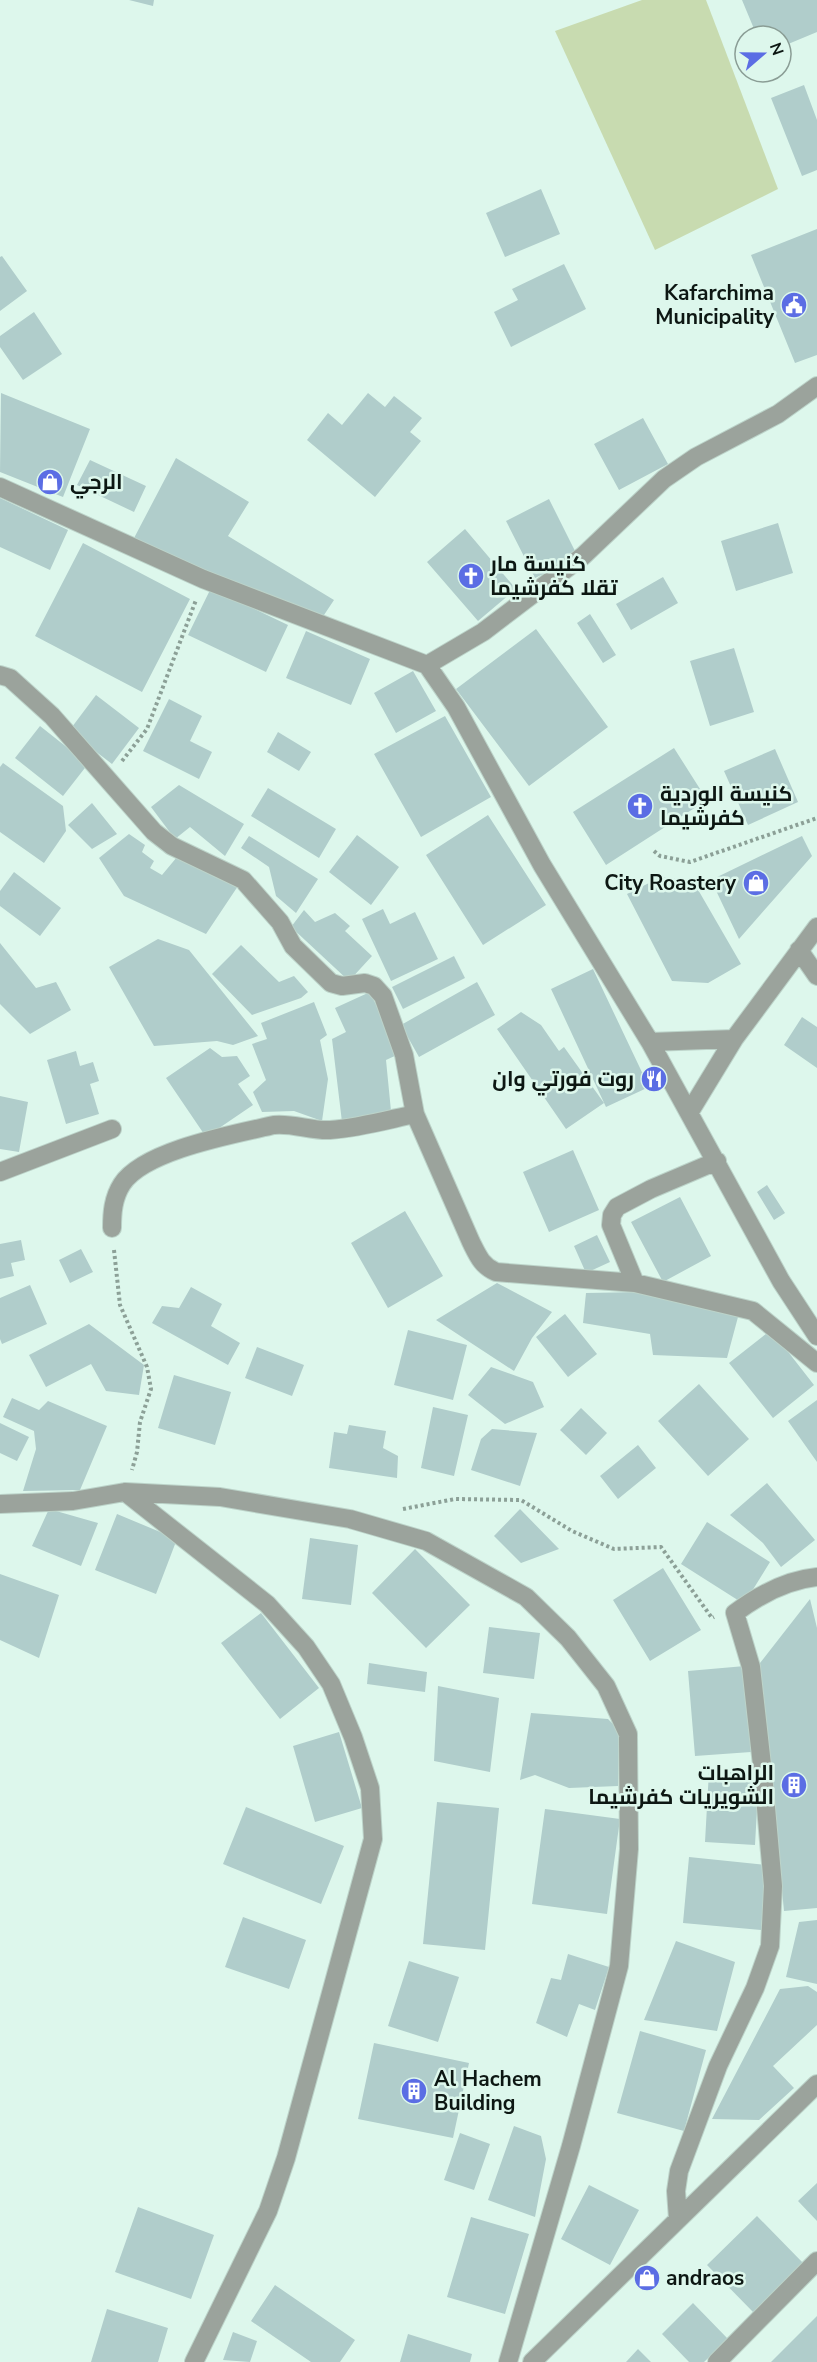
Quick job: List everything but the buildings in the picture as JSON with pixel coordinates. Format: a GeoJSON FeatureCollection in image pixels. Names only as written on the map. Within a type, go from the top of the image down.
{"type":"FeatureCollection","features":[{"type":"Feature","properties":{"kind":"street"},"geometry":{"type":"LineString","coordinates":[[428,665],[483,632],[583,556],[664,479],[696,457],[778,414],[817,387]]}},
{"type":"Feature","properties":{"kind":"street"},"geometry":{"type":"LineString","coordinates":[[0,487],[203,579],[428,665],[456,707],[542,865],[650,1042],[781,1281],[817,1336]]}},
{"type":"Feature","properties":{"kind":"street"},"geometry":{"type":"LineString","coordinates":[[0,675],[10,678],[52,716],[154,832],[172,846],[243,880],[280,922],[293,946],[331,983],[342,986],[365,983],[374,986],[382,996],[404,1055],[415,1114],[471,1242],[480,1261],[487,1268],[496,1272],[635,1283],[753,1311],[817,1363]]}},
{"type":"Feature","properties":{"kind":"street"},"geometry":{"type":"LineString","coordinates":[[689,1113],[734,1039],[817,927]]}},
{"type":"Feature","properties":{"kind":"street"},"geometry":{"type":"LineString","coordinates":[[799,950],[817,976]]}},
{"type":"Feature","properties":{"kind":"street"},"geometry":{"type":"LineString","coordinates":[[650,1042],[734,1039]]}},
{"type":"Feature","properties":{"kind":"street"},"geometry":{"type":"LineString","coordinates":[[112,1228],[115,1197],[122,1184],[133,1172],[146,1163],[190,1146],[274,1125],[286,1124],[327,1130],[350,1128],[415,1114]]}},
{"type":"Feature","properties":{"kind":"street"},"geometry":{"type":"LineString","coordinates":[[0,1172],[112,1129]]}},
{"type":"Feature","properties":{"kind":"street"},"geometry":{"type":"LineString","coordinates":[[635,1283],[611,1225],[612,1215],[617,1207],[651,1189],[717,1161]]}},
{"type":"Feature","properties":{"kind":"street"},"geometry":{"type":"LineString","coordinates":[[0,1504],[73,1501],[125,1492],[220,1497],[350,1519],[426,1541],[526,1597],[568,1638],[606,1686],[628,1734],[629,1849],[619,1966],[568,2155],[508,2362]]}},
{"type":"Feature","properties":{"kind":"street"},"geometry":{"type":"LineString","coordinates":[[125,1492],[267,1604],[306,1647],[331,1684],[353,1737],[370,1788],[373,1839],[286,2158],[268,2211],[195,2362]]}},
{"type":"Feature","properties":{"kind":"street"},"geometry":{"type":"LineString","coordinates":[[678,2219],[676,2191],[679,2171],[718,2066],[755,1988],[770,1946],[773,1886],[763,1774],[751,1667],[735,1613],[750,1602],[782,1586],[805,1578],[817,1577]]}},
{"type":"Feature","properties":{"kind":"street"},"geometry":{"type":"LineString","coordinates":[[532,2362],[817,2084]]}},
{"type":"Feature","properties":{"kind":"street"},"geometry":{"type":"LineString","coordinates":[[717,2362],[817,2261]]}},
{"type":"Feature","properties":{"kind":"path"},"geometry":{"type":"LineString","coordinates":[[112,783],[117,767],[147,729],[203,579]]}},
{"type":"Feature","properties":{"kind":"path"},"geometry":{"type":"LineString","coordinates":[[654,851],[660,856],[690,862],[817,818]]}},
{"type":"Feature","properties":{"kind":"path"},"geometry":{"type":"LineString","coordinates":[[112,1228],[120,1305],[147,1367],[151,1389],[140,1422],[137,1452],[125,1492]]}},
{"type":"Feature","properties":{"kind":"path"},"geometry":{"type":"LineString","coordinates":[[397,1510],[455,1499],[521,1500],[572,1531],[614,1549],[661,1547],[712,1618],[735,1613]]}},
{"type":"Feature","properties":{"kind":"green space"},"geometry":{"type":"Polygon","coordinates":[[[642,0],[706,0],[733,71],[733,84],[738,84],[778,189],[655,250],[555,31],[642,0]]]}},
{"type":"Feature","properties":{"kind":"place","name":"Kafarchima Municipality"},"geometry":{"type":"Point","coordinates":[794,305]}},
{"type":"Feature","properties":{"kind":"place","name":"الرجي"},"geometry":{"type":"Point","coordinates":[50,482]}},
{"type":"Feature","properties":{"kind":"place","name":"كنيسة مار تقلا كفرشيما"},"geometry":{"type":"Point","coordinates":[471,576]}},
{"type":"Feature","properties":{"kind":"place","name":"كنيسة الوردية كفرشيما"},"geometry":{"type":"Point","coordinates":[640,806]}},
{"type":"Feature","properties":{"kind":"place","name":"City Roastery"},"geometry":{"type":"Point","coordinates":[756,883]}},
{"type":"Feature","properties":{"kind":"place","name":"روت فورتي وان"},"geometry":{"type":"Point","coordinates":[654,1079]}},
{"type":"Feature","properties":{"kind":"place","name":"الراهبات الشويريات كفرشيما"},"geometry":{"type":"Point","coordinates":[794,1785]}},
{"type":"Feature","properties":{"kind":"place","name":"Al Hachem Building"},"geometry":{"type":"Point","coordinates":[414,2091]}},
{"type":"Feature","properties":{"kind":"place","name":"andraos"},"geometry":{"type":"Point","coordinates":[647,2278]}}]}
